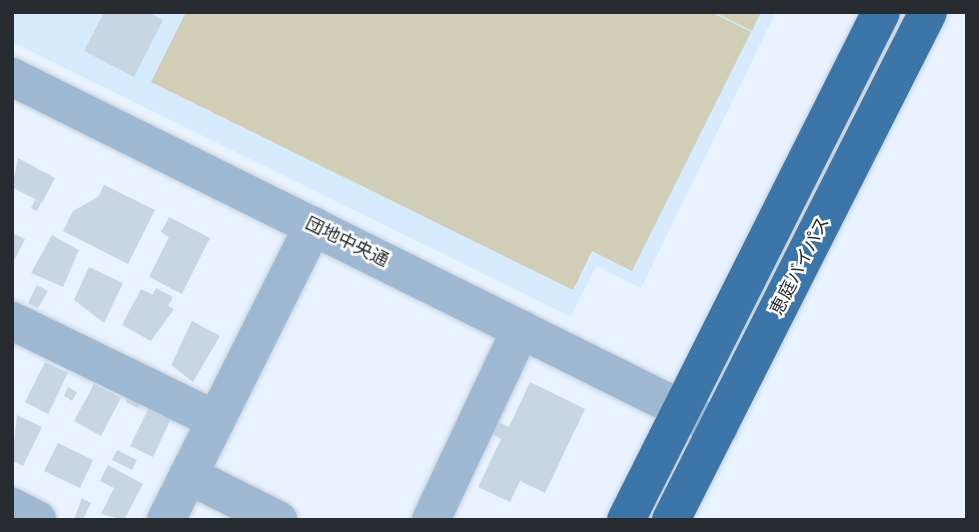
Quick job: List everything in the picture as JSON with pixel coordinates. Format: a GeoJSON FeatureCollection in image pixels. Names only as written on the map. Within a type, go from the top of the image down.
{"type":"FeatureCollection","features":[{"type":"Feature","properties":{"kind":"highway"},"geometry":{"type":"LineString","coordinates":[[626,520],[881,12]]}},
{"type":"Feature","properties":{"kind":"highway","name":"恵庭バイパス"},"geometry":{"type":"LineString","coordinates":[[671,520],[928,12]]}},
{"type":"Feature","properties":{"kind":"street","name":"団地中央通"},"geometry":{"type":"LineString","coordinates":[[12,77],[719,428]]}},
{"type":"Feature","properties":{"kind":"street"},"geometry":{"type":"LineString","coordinates":[[166,520],[313,226]]}},
{"type":"Feature","properties":{"kind":"street"},"geometry":{"type":"LineString","coordinates":[[12,321],[216,420]]}},
{"type":"Feature","properties":{"kind":"street"},"geometry":{"type":"LineString","coordinates":[[431,520],[521,328]]}},
{"type":"Feature","properties":{"kind":"street"},"geometry":{"type":"LineString","coordinates":[[188,475],[278,520]]}},
{"type":"Feature","properties":{"kind":"street"},"geometry":{"type":"LineString","coordinates":[[12,508],[37,520]]}},
{"type":"Feature","properties":{"kind":"shaded area"},"geometry":{"type":"Polygon","coordinates":[[[12,12],[776,12],[641,288],[596,266],[571,317],[12,42],[12,12]]]}},
{"type":"Feature","properties":{"kind":"shaded area"},"geometry":{"type":"Polygon","coordinates":[[[186,12],[711,12],[751,32],[632,271],[592,251],[573,290],[151,82],[186,12]]]}},
{"type":"Feature","properties":{"kind":"shaded area"},"geometry":{"type":"Polygon","coordinates":[[[714,12],[761,12],[752,31],[714,12]]]}},
{"type":"Feature","properties":{"kind":"building"},"geometry":{"type":"Polygon","coordinates":[[[104,12],[148,12],[163,20],[134,77],[84,51],[104,12]]]}},
{"type":"Feature","properties":{"kind":"building"},"geometry":{"type":"Polygon","coordinates":[[[18,158],[55,178],[42,203],[12,187],[18,158]]]}},
{"type":"Feature","properties":{"kind":"building"},"geometry":{"type":"Polygon","coordinates":[[[104,185],[155,210],[128,264],[63,231],[73,211],[98,197],[104,185]]]}},
{"type":"Feature","properties":{"kind":"building"},"geometry":{"type":"Polygon","coordinates":[[[35,200],[41,203],[37,211],[31,208],[35,200]]]}},
{"type":"Feature","properties":{"kind":"building"},"geometry":{"type":"Polygon","coordinates":[[[169,217],[210,238],[182,294],[149,277],[169,237],[161,232],[169,217]]]}},
{"type":"Feature","properties":{"kind":"building"},"geometry":{"type":"Polygon","coordinates":[[[12,233],[25,239],[12,265],[12,233]]]}},
{"type":"Feature","properties":{"kind":"building"},"geometry":{"type":"Polygon","coordinates":[[[52,235],[79,250],[63,287],[31,273],[52,235]]]}},
{"type":"Feature","properties":{"kind":"building"},"geometry":{"type":"Polygon","coordinates":[[[89,267],[123,283],[104,323],[74,300],[89,267]]]}},
{"type":"Feature","properties":{"kind":"building"},"geometry":{"type":"Polygon","coordinates":[[[37,285],[48,291],[38,308],[28,303],[37,285]]]}},
{"type":"Feature","properties":{"kind":"building"},"geometry":{"type":"Polygon","coordinates":[[[156,288],[173,297],[168,306],[174,309],[151,341],[122,325],[141,289],[153,295],[156,288]]]}},
{"type":"Feature","properties":{"kind":"building"},"geometry":{"type":"Polygon","coordinates":[[[192,321],[220,336],[193,382],[171,365],[192,321]]]}},
{"type":"Feature","properties":{"kind":"building"},"geometry":{"type":"Polygon","coordinates":[[[45,362],[68,373],[48,414],[25,402],[45,362]]]}},
{"type":"Feature","properties":{"kind":"building"},"geometry":{"type":"Polygon","coordinates":[[[530,382],[585,409],[545,493],[520,481],[510,502],[478,487],[501,439],[490,433],[496,421],[509,427],[530,382]]]}},
{"type":"Feature","properties":{"kind":"building"},"geometry":{"type":"Polygon","coordinates":[[[94,384],[121,398],[101,436],[74,421],[94,384]]]}},
{"type":"Feature","properties":{"kind":"building"},"geometry":{"type":"Polygon","coordinates":[[[68,387],[77,392],[72,401],[64,396],[68,387]]]}},
{"type":"Feature","properties":{"kind":"building"},"geometry":{"type":"Polygon","coordinates":[[[131,392],[143,398],[138,408],[126,402],[131,392]]]}},
{"type":"Feature","properties":{"kind":"building"},"geometry":{"type":"Polygon","coordinates":[[[150,406],[172,417],[153,457],[130,446],[150,406]]]}},
{"type":"Feature","properties":{"kind":"building"},"geometry":{"type":"Polygon","coordinates":[[[17,415],[42,427],[23,466],[12,461],[17,415]]]}},
{"type":"Feature","properties":{"kind":"building"},"geometry":{"type":"Polygon","coordinates":[[[58,443],[93,460],[80,488],[44,471],[58,443]]]}},
{"type":"Feature","properties":{"kind":"building"},"geometry":{"type":"Polygon","coordinates":[[[117,450],[137,460],[132,470],[112,460],[117,450]]]}},
{"type":"Feature","properties":{"kind":"building"},"geometry":{"type":"Polygon","coordinates":[[[108,465],[143,484],[124,520],[101,514],[114,488],[100,481],[108,465]]]}},
{"type":"Feature","properties":{"kind":"building"},"geometry":{"type":"Polygon","coordinates":[[[82,498],[91,503],[83,520],[74,520],[82,498]]]}}]}
